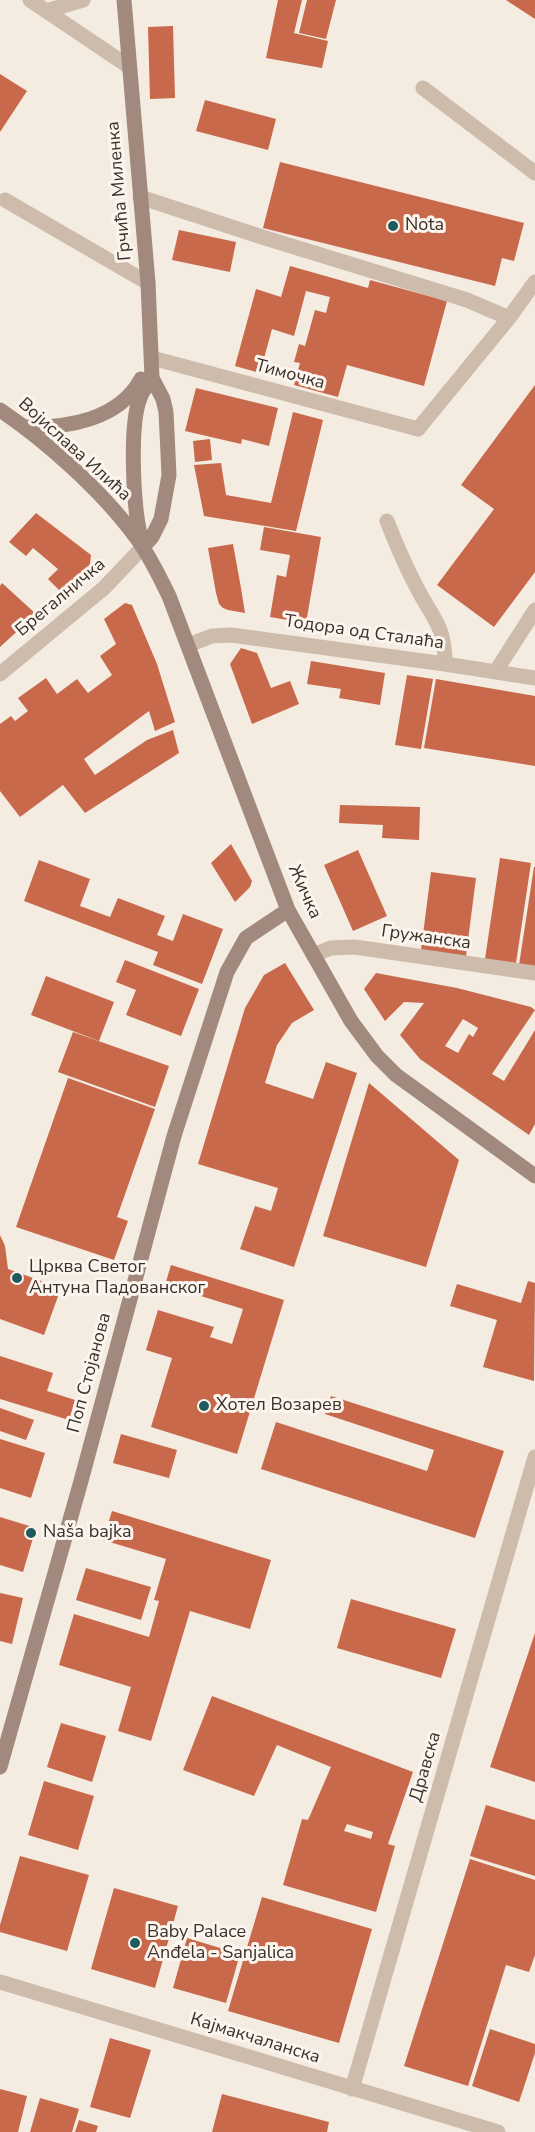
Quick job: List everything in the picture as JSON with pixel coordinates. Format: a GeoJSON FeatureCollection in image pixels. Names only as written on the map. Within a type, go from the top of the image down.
{"type":"FeatureCollection","features":[{"type":"Feature","properties":{"kind":"street"},"geometry":{"type":"LineString","coordinates":[[30,0],[128,66]]}},
{"type":"Feature","properties":{"kind":"street"},"geometry":{"type":"LineString","coordinates":[[46,11],[83,0]]}},
{"type":"Feature","properties":{"kind":"street","name":"Грчића Миленка"},"geometry":{"type":"LineString","coordinates":[[124,0],[148,283],[152,378],[163,399],[166,412],[169,475],[161,519],[152,537],[143,547]]}},
{"type":"Feature","properties":{"kind":"street"},"geometry":{"type":"LineString","coordinates":[[423,88],[535,173]]}},
{"type":"Feature","properties":{"kind":"street"},"geometry":{"type":"LineString","coordinates":[[140,197],[467,300],[508,318],[535,282]]}},
{"type":"Feature","properties":{"kind":"street"},"geometry":{"type":"LineString","coordinates":[[5,200],[148,283]]}},
{"type":"Feature","properties":{"kind":"street","name":"Тимочка"},"geometry":{"type":"LineString","coordinates":[[152,358],[418,429],[508,318]]}},
{"type":"Feature","properties":{"kind":"street"},"geometry":{"type":"LineString","coordinates":[[25,427],[51,428],[94,418],[128,397],[152,358]]}},
{"type":"Feature","properties":{"kind":"street","name":"Грчића Миленка"},"geometry":{"type":"LineString","coordinates":[[143,547],[136,513],[134,442],[136,410],[140,396],[152,378]]}},
{"type":"Feature","properties":{"kind":"street","name":"Војислава Илића"},"geometry":{"type":"LineString","coordinates":[[0,410],[25,427],[92,487],[120,516],[143,547]]}},
{"type":"Feature","properties":{"kind":"street"},"geometry":{"type":"LineString","coordinates":[[387,521],[401,557],[423,601],[437,620],[445,644],[445,663]]}},
{"type":"Feature","properties":{"kind":"street","name":"Жичка"},"geometry":{"type":"LineString","coordinates":[[143,547],[169,596],[288,910],[351,1021],[377,1056],[396,1075],[535,1176]]}},
{"type":"Feature","properties":{"kind":"street","name":"Брегалничка"},"geometry":{"type":"LineString","coordinates":[[0,674],[104,588],[143,547]]}},
{"type":"Feature","properties":{"kind":"street"},"geometry":{"type":"LineString","coordinates":[[496,671],[535,610]]}},
{"type":"Feature","properties":{"kind":"street","name":"Тодора од Сталаћа"},"geometry":{"type":"LineString","coordinates":[[188,645],[212,636],[231,635],[445,663],[535,678]]}},
{"type":"Feature","properties":{"kind":"street","name":"Поп Стојанова"},"geometry":{"type":"LineString","coordinates":[[0,1767],[81,1481],[174,1136],[227,972],[246,938],[288,910]]}},
{"type":"Feature","properties":{"kind":"street","name":"Гружанска"},"geometry":{"type":"LineString","coordinates":[[313,955],[331,948],[355,947],[535,973]]}},
{"type":"Feature","properties":{"kind":"street","name":"Дравска"},"geometry":{"type":"LineString","coordinates":[[352,2089],[535,1457]]}},
{"type":"Feature","properties":{"kind":"street","name":"Кајмакчаланска"},"geometry":{"type":"LineString","coordinates":[[0,1982],[498,2132]]}},
{"type":"Feature","properties":{"kind":"building"},"geometry":{"type":"Polygon","coordinates":[[[278,0],[302,0],[294,33],[328,41],[322,68],[266,58],[278,0]]]}},
{"type":"Feature","properties":{"kind":"building"},"geometry":{"type":"Polygon","coordinates":[[[307,0],[336,0],[326,39],[299,33],[307,0]]]}},
{"type":"Feature","properties":{"kind":"building"},"geometry":{"type":"Polygon","coordinates":[[[506,0],[535,0],[535,19],[512,4],[506,0]]]}},
{"type":"Feature","properties":{"kind":"building"},"geometry":{"type":"Polygon","coordinates":[[[173,26],[175,98],[150,99],[148,27],[173,26]]]}},
{"type":"Feature","properties":{"kind":"building"},"geometry":{"type":"Polygon","coordinates":[[[0,74],[27,91],[0,132],[0,74]]]}},
{"type":"Feature","properties":{"kind":"building"},"geometry":{"type":"Polygon","coordinates":[[[205,100],[276,119],[268,150],[196,131],[205,100]]]}},
{"type":"Feature","properties":{"kind":"building","name":"Nota"},"geometry":{"type":"Polygon","coordinates":[[[280,162],[524,223],[514,261],[502,258],[495,286],[263,228],[280,162]]]}},
{"type":"Feature","properties":{"kind":"building"},"geometry":{"type":"Polygon","coordinates":[[[179,230],[236,242],[230,272],[172,260],[179,230]]]}},
{"type":"Feature","properties":{"kind":"building"},"geometry":{"type":"Polygon","coordinates":[[[290,266],[368,288],[370,280],[447,301],[424,386],[347,365],[338,397],[294,385],[300,363],[294,362],[299,344],[305,346],[315,310],[326,313],[330,297],[306,291],[294,336],[272,329],[260,373],[235,366],[256,289],[281,297],[290,266]]]}},
{"type":"Feature","properties":{"kind":"building"},"geometry":{"type":"Polygon","coordinates":[[[535,385],[535,572],[494,627],[437,585],[494,509],[461,485],[535,385]]]}},
{"type":"Feature","properties":{"kind":"building"},"geometry":{"type":"Polygon","coordinates":[[[196,388],[278,408],[269,446],[242,439],[241,444],[185,431],[196,388]]]}},
{"type":"Feature","properties":{"kind":"building"},"geometry":{"type":"Polygon","coordinates":[[[293,412],[323,420],[296,531],[204,516],[194,465],[221,463],[226,495],[271,503],[293,412]]]}},
{"type":"Feature","properties":{"kind":"building"},"geometry":{"type":"Polygon","coordinates":[[[210,439],[212,460],[195,462],[193,441],[210,439]]]}},
{"type":"Feature","properties":{"kind":"building"},"geometry":{"type":"Polygon","coordinates":[[[36,513],[91,555],[89,574],[65,596],[48,579],[58,569],[33,548],[26,556],[9,542],[36,513]]]}},
{"type":"Feature","properties":{"kind":"building"},"geometry":{"type":"Polygon","coordinates":[[[264,527],[321,537],[306,623],[270,617],[277,575],[286,577],[290,555],[260,550],[264,527]]]}},
{"type":"Feature","properties":{"kind":"building"},"geometry":{"type":"Polygon","coordinates":[[[233,544],[245,613],[228,610],[219,604],[208,548],[233,544]]]}},
{"type":"Feature","properties":{"kind":"building"},"geometry":{"type":"Polygon","coordinates":[[[2,583],[36,614],[0,647],[0,586],[2,583]]]}},
{"type":"Feature","properties":{"kind":"building"},"geometry":{"type":"Polygon","coordinates":[[[125,603],[132,605],[157,664],[175,722],[155,731],[149,711],[84,759],[95,775],[147,740],[173,730],[179,753],[85,813],[63,785],[20,817],[0,791],[0,724],[11,716],[15,721],[28,711],[18,698],[46,678],[57,694],[77,679],[88,693],[112,675],[100,656],[116,644],[104,619],[125,603]]]}},
{"type":"Feature","properties":{"kind":"building"},"geometry":{"type":"Polygon","coordinates":[[[241,648],[257,653],[271,688],[290,681],[299,704],[252,724],[230,664],[241,648]]]}},
{"type":"Feature","properties":{"kind":"building"},"geometry":{"type":"Polygon","coordinates":[[[311,661],[385,673],[380,705],[339,698],[341,689],[307,684],[311,661]]]}},
{"type":"Feature","properties":{"kind":"building"},"geometry":{"type":"Polygon","coordinates":[[[407,675],[433,679],[421,749],[395,745],[407,675]]]}},
{"type":"Feature","properties":{"kind":"building"},"geometry":{"type":"Polygon","coordinates":[[[436,679],[535,696],[535,766],[424,748],[436,679]]]}},
{"type":"Feature","properties":{"kind":"building"},"geometry":{"type":"Polygon","coordinates":[[[340,805],[420,807],[419,840],[382,838],[383,825],[339,823],[340,805]]]}},
{"type":"Feature","properties":{"kind":"building"},"geometry":{"type":"Polygon","coordinates":[[[231,844],[252,881],[250,887],[235,902],[211,863],[231,844]]]}},
{"type":"Feature","properties":{"kind":"building"},"geometry":{"type":"Polygon","coordinates":[[[358,850],[387,916],[353,931],[324,865],[358,850]]]}},
{"type":"Feature","properties":{"kind":"building"},"geometry":{"type":"Polygon","coordinates":[[[500,858],[531,863],[516,963],[485,959],[500,858]]]}},
{"type":"Feature","properties":{"kind":"building"},"geometry":{"type":"Polygon","coordinates":[[[39,860],[90,879],[80,906],[110,917],[118,898],[165,916],[157,935],[173,941],[183,914],[223,929],[202,984],[153,965],[158,952],[24,901],[39,860]]]}},
{"type":"Feature","properties":{"kind":"building"},"geometry":{"type":"Polygon","coordinates":[[[535,867],[535,967],[519,965],[535,867]]]}},
{"type":"Feature","properties":{"kind":"building"},"geometry":{"type":"Polygon","coordinates":[[[431,872],[476,878],[466,956],[421,950],[431,872]]]}},
{"type":"Feature","properties":{"kind":"building"},"geometry":{"type":"Polygon","coordinates":[[[125,960],[199,989],[181,1036],[126,1015],[136,990],[116,982],[125,960]]]}},
{"type":"Feature","properties":{"kind":"building"},"geometry":{"type":"Polygon","coordinates":[[[285,963],[314,1010],[292,1023],[277,1045],[265,1083],[313,1099],[326,1062],[357,1073],[294,1267],[240,1249],[255,1206],[271,1211],[278,1188],[198,1164],[245,1008],[264,975],[285,963]]]}},
{"type":"Feature","properties":{"kind":"building"},"geometry":{"type":"Polygon","coordinates":[[[376,973],[457,988],[531,1007],[535,1010],[492,1074],[504,1081],[535,1030],[535,1124],[529,1135],[420,1059],[400,1035],[424,1003],[404,1002],[385,1021],[364,989],[376,973]],[[463,1019],[445,1046],[458,1053],[469,1034],[473,1037],[478,1028],[463,1019]]]}},
{"type":"Feature","properties":{"kind":"building"},"geometry":{"type":"Polygon","coordinates":[[[46,976],[114,1002],[99,1041],[31,1015],[46,976]]]}},
{"type":"Feature","properties":{"kind":"building"},"geometry":{"type":"Polygon","coordinates":[[[73,1032],[169,1066],[155,1107],[58,1072],[73,1032]]]}},
{"type":"Feature","properties":{"kind":"building"},"geometry":{"type":"Polygon","coordinates":[[[68,1078],[155,1109],[117,1217],[128,1221],[114,1260],[16,1227],[68,1078]]]}},
{"type":"Feature","properties":{"kind":"building"},"geometry":{"type":"Polygon","coordinates":[[[369,1083],[459,1160],[426,1267],[323,1236],[369,1083]]]}},
{"type":"Feature","properties":{"kind":"building","name":"Црква Светог Антуна Падованског"},"geometry":{"type":"Polygon","coordinates":[[[0,1235],[5,1246],[8,1269],[61,1288],[44,1335],[0,1319],[0,1235]]]}},
{"type":"Feature","properties":{"kind":"building"},"geometry":{"type":"Polygon","coordinates":[[[171,1265],[284,1300],[237,1454],[151,1427],[172,1358],[146,1350],[158,1310],[214,1327],[210,1337],[232,1344],[243,1309],[165,1285],[171,1265]]]}},
{"type":"Feature","properties":{"kind":"building"},"geometry":{"type":"Polygon","coordinates":[[[528,1281],[535,1283],[534,1381],[483,1367],[497,1320],[450,1306],[457,1284],[521,1303],[528,1281]]]}},
{"type":"Feature","properties":{"kind":"building"},"geometry":{"type":"Polygon","coordinates":[[[0,1356],[53,1373],[47,1391],[75,1400],[69,1420],[0,1399],[0,1356]]]}},
{"type":"Feature","properties":{"kind":"building"},"geometry":{"type":"Polygon","coordinates":[[[331,1396],[504,1451],[475,1538],[261,1469],[276,1422],[427,1471],[434,1450],[325,1414],[331,1396]]]}},
{"type":"Feature","properties":{"kind":"building"},"geometry":{"type":"Polygon","coordinates":[[[0,1408],[34,1420],[26,1440],[0,1431],[0,1408]]]}},
{"type":"Feature","properties":{"kind":"building"},"geometry":{"type":"Polygon","coordinates":[[[121,1434],[177,1450],[169,1478],[113,1463],[121,1434]]]}},
{"type":"Feature","properties":{"kind":"building"},"geometry":{"type":"Polygon","coordinates":[[[0,1439],[45,1453],[31,1498],[0,1488],[0,1439]]]}},
{"type":"Feature","properties":{"kind":"building"},"geometry":{"type":"Polygon","coordinates":[[[112,1511],[271,1560],[250,1629],[190,1611],[151,1741],[118,1731],[131,1687],[59,1665],[74,1614],[149,1637],[159,1601],[154,1600],[166,1559],[103,1540],[112,1511]]]}},
{"type":"Feature","properties":{"kind":"building"},"geometry":{"type":"Polygon","coordinates":[[[0,1517],[36,1528],[23,1572],[0,1565],[0,1517]]]}},
{"type":"Feature","properties":{"kind":"building"},"geometry":{"type":"Polygon","coordinates":[[[86,1568],[151,1587],[141,1620],[76,1600],[86,1568]]]}},
{"type":"Feature","properties":{"kind":"building"},"geometry":{"type":"Polygon","coordinates":[[[0,1593],[23,1598],[12,1644],[0,1641],[0,1593]]]}},
{"type":"Feature","properties":{"kind":"building"},"geometry":{"type":"Polygon","coordinates":[[[351,1599],[456,1629],[441,1678],[337,1648],[351,1599]]]}},
{"type":"Feature","properties":{"kind":"building"},"geometry":{"type":"Polygon","coordinates":[[[535,1633],[535,1782],[490,1767],[535,1633]]]}},
{"type":"Feature","properties":{"kind":"building"},"geometry":{"type":"Polygon","coordinates":[[[212,1696],[413,1772],[388,1844],[395,1846],[376,1912],[283,1885],[302,1819],[308,1820],[331,1767],[277,1745],[254,1796],[183,1770],[212,1696]],[[347,1824],[344,1831],[371,1839],[373,1832],[347,1824]]]}},
{"type":"Feature","properties":{"kind":"building"},"geometry":{"type":"Polygon","coordinates":[[[61,1723],[106,1736],[92,1782],[47,1767],[61,1723]]]}},
{"type":"Feature","properties":{"kind":"building"},"geometry":{"type":"Polygon","coordinates":[[[44,1781],[94,1796],[78,1850],[28,1835],[44,1781]]]}},
{"type":"Feature","properties":{"kind":"building"},"geometry":{"type":"Polygon","coordinates":[[[486,1805],[535,1820],[535,1876],[470,1856],[486,1805]]]}},
{"type":"Feature","properties":{"kind":"building"},"geometry":{"type":"Polygon","coordinates":[[[20,1856],[89,1875],[67,1951],[0,1932],[20,1856]]]}},
{"type":"Feature","properties":{"kind":"building"},"geometry":{"type":"Polygon","coordinates":[[[470,1859],[535,1880],[535,1955],[529,1972],[506,1965],[468,2086],[404,2066],[470,1859]]]}},
{"type":"Feature","properties":{"kind":"building"},"geometry":{"type":"Polygon","coordinates":[[[114,1888],[178,1906],[155,1988],[91,1969],[114,1888]]]}},
{"type":"Feature","properties":{"kind":"building"},"geometry":{"type":"Polygon","coordinates":[[[262,1897],[372,1929],[339,2043],[228,2011],[262,1897]]]}},
{"type":"Feature","properties":{"kind":"building"},"geometry":{"type":"Polygon","coordinates":[[[187,1938],[240,1954],[226,2003],[173,1988],[187,1938]]]}},
{"type":"Feature","properties":{"kind":"building"},"geometry":{"type":"Polygon","coordinates":[[[490,2029],[535,2044],[535,2053],[519,2102],[472,2086],[490,2029]]]}},
{"type":"Feature","properties":{"kind":"building"},"geometry":{"type":"Polygon","coordinates":[[[110,2038],[151,2050],[130,2118],[90,2107],[110,2038]]]}},
{"type":"Feature","properties":{"kind":"building"},"geometry":{"type":"Polygon","coordinates":[[[0,2089],[27,2096],[18,2132],[0,2132],[0,2089]]]}},
{"type":"Feature","properties":{"kind":"building"},"geometry":{"type":"Polygon","coordinates":[[[222,2094],[329,2122],[327,2132],[212,2132],[222,2094]]]}},
{"type":"Feature","properties":{"kind":"building"},"geometry":{"type":"Polygon","coordinates":[[[40,2098],[79,2109],[72,2132],[30,2132],[40,2098]]]}},
{"type":"Feature","properties":{"kind":"building"},"geometry":{"type":"Polygon","coordinates":[[[79,2120],[98,2126],[96,2132],[75,2132],[79,2120]]]}},
{"type":"Feature","properties":{"kind":"place","name":"Nota"},"geometry":{"type":"Point","coordinates":[393,226]}},
{"type":"Feature","properties":{"kind":"place","name":"Црква Светог Антуна Падованског"},"geometry":{"type":"Point","coordinates":[17,1278]}},
{"type":"Feature","properties":{"kind":"place","name":"Хотел Возарев"},"geometry":{"type":"Point","coordinates":[204,1406]}},
{"type":"Feature","properties":{"kind":"place","name":"Naša bajka"},"geometry":{"type":"Point","coordinates":[31,1533]}},
{"type":"Feature","properties":{"kind":"place","name":"Baby Palace Anđela - Sanjalica"},"geometry":{"type":"Point","coordinates":[135,1943]}}]}
